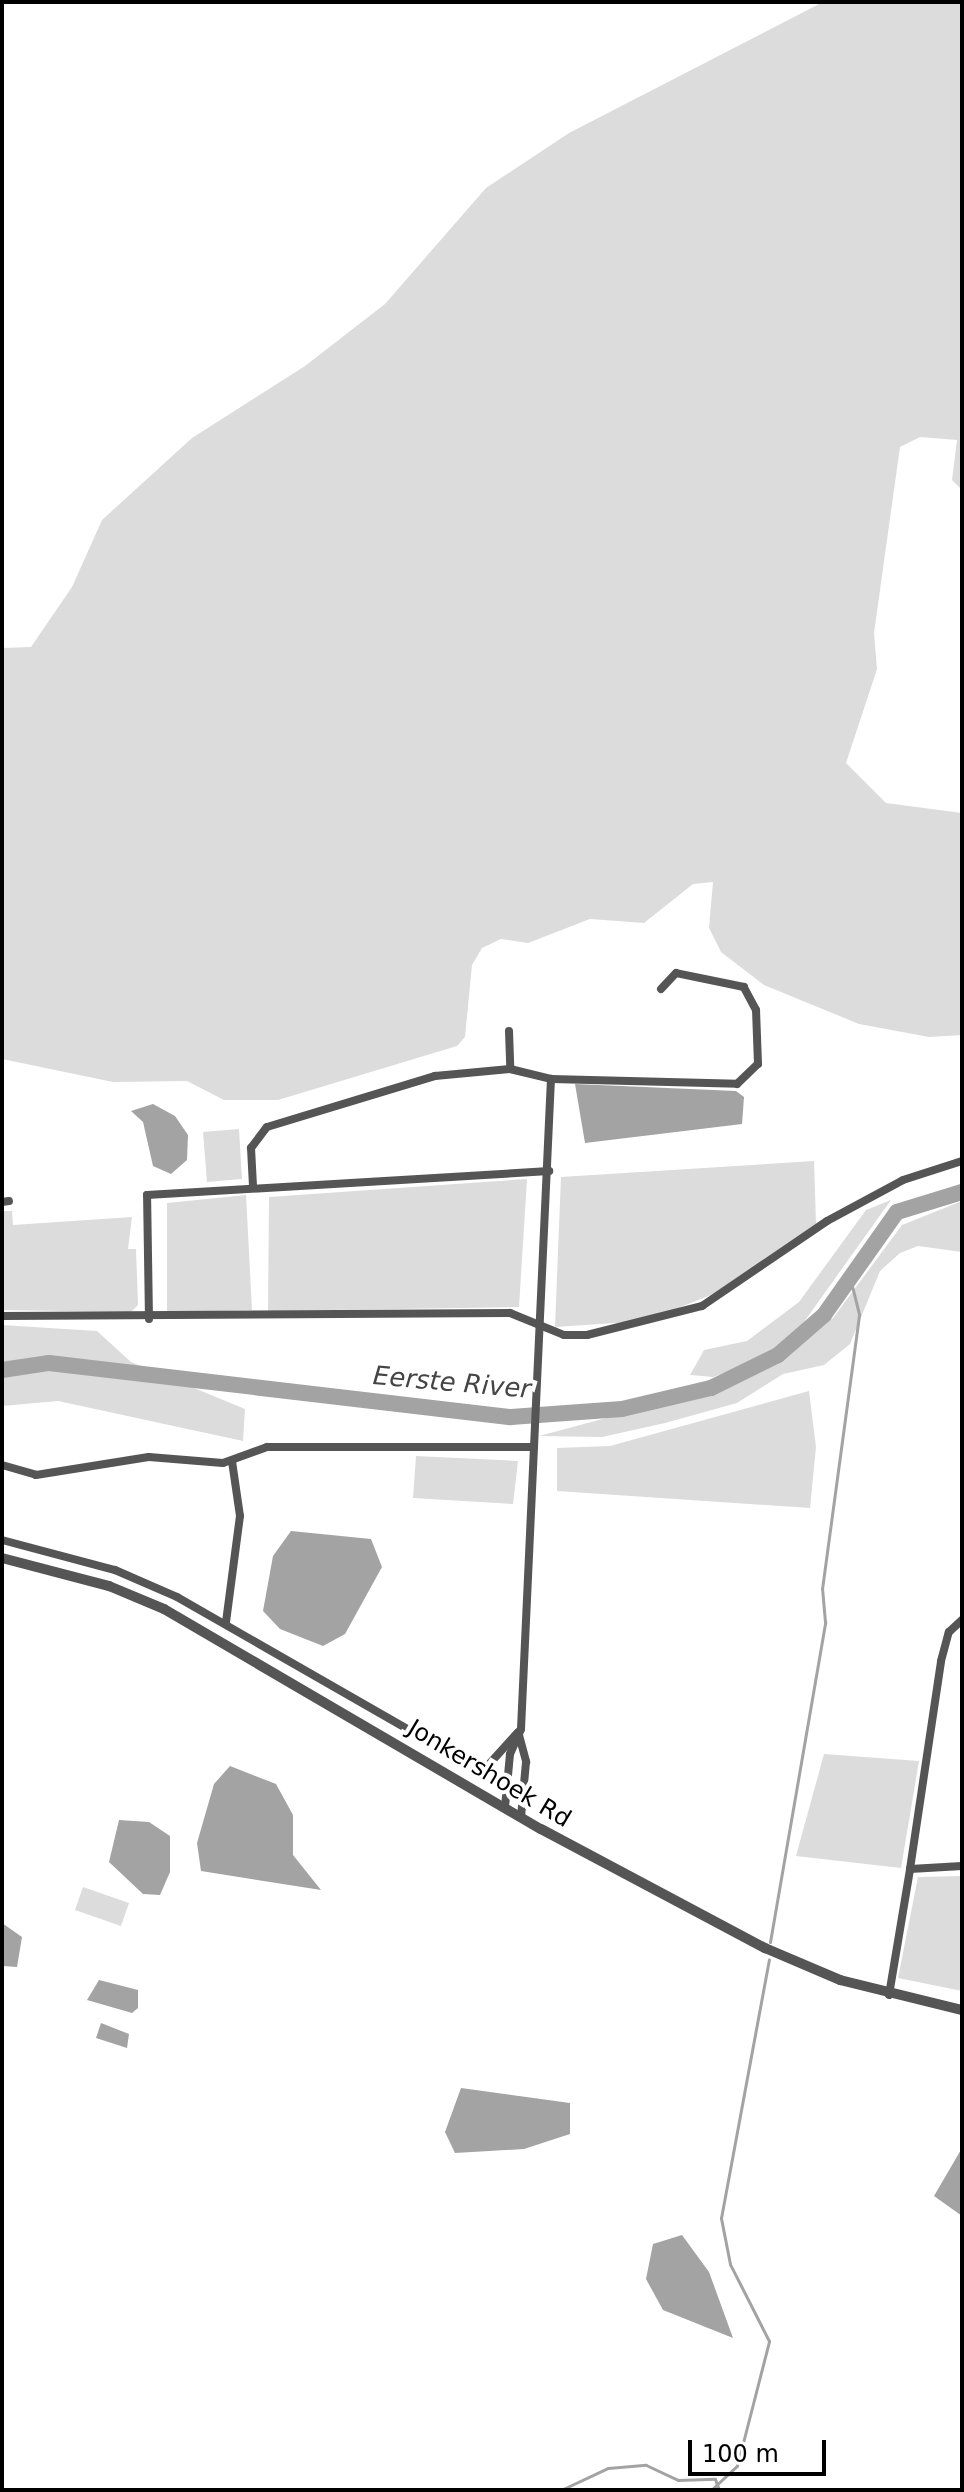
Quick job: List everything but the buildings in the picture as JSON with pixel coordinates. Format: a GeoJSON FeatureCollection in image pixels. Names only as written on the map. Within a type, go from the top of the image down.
{"type":"FeatureCollection","features":[{"type":"Feature","properties":{"kind":"street"},"geometry":{"type":"LineString","coordinates":[[253,1186],[251,1148],[267,1127],[435,1076],[510,1069],[551,1079],[737,1084],[752,1075],[757,1022],[747,991],[676,973],[661,989]]}},
{"type":"Feature","properties":{"kind":"street"},"geometry":{"type":"LineString","coordinates":[[509,1031],[510,1069]]}},
{"type":"Feature","properties":{"kind":"street"},"geometry":{"type":"LineString","coordinates":[[521,1817],[526,1762],[520,1732],[551,1079]]}},
{"type":"Feature","properties":{"kind":"street"},"geometry":{"type":"LineString","coordinates":[[2,1316],[149,1319],[510,1313],[541,1327],[579,1336],[687,1312],[754,1275],[827,1221],[903,1180],[962,1161]]}},
{"type":"Feature","properties":{"kind":"street"},"geometry":{"type":"LineString","coordinates":[[149,1319],[147,1195],[253,1186],[549,1171]]}},
{"type":"Feature","properties":{"kind":"street"},"geometry":{"type":"LineString","coordinates":[[2,1465],[36,1475],[149,1457],[232,1461],[267,1447],[534,1447]]}},
{"type":"Feature","properties":{"kind":"street"},"geometry":{"type":"LineString","coordinates":[[226,1622],[240,1516],[232,1461]]}},
{"type":"Feature","properties":{"kind":"street"},"geometry":{"type":"LineString","coordinates":[[2,1540],[115,1570],[226,1622],[482,1772],[520,1732]]}},
{"type":"Feature","properties":{"kind":"street","name":"Jonkershoek Rd"},"geometry":{"type":"LineString","coordinates":[[2,1558],[109,1586],[164,1609],[521,1817],[701,1917],[889,1995],[962,2010]]}},
{"type":"Feature","properties":{"kind":"street"},"geometry":{"type":"LineString","coordinates":[[889,1995],[941,1661],[949,1632],[962,1620]]}},
{"type":"Feature","properties":{"kind":"street"},"geometry":{"type":"LineString","coordinates":[[505,1807],[510,1754],[520,1732]]}},
{"type":"Feature","properties":{"kind":"street"},"geometry":{"type":"LineString","coordinates":[[910,1869],[962,1866]]}},
{"type":"Feature","properties":{"kind":"shaded area"},"geometry":{"type":"Polygon","coordinates":[[[823,2],[962,2],[962,490],[952,480],[957,440],[920,437],[900,447],[874,633],[877,669],[846,763],[886,803],[962,813],[962,1035],[929,1037],[859,1024],[764,985],[721,952],[709,928],[713,882],[693,884],[644,923],[590,919],[528,943],[501,939],[482,948],[472,965],[465,1037],[457,1046],[278,1100],[224,1100],[187,1081],[113,1082],[2,1059],[2,648],[31,647],[72,587],[102,520],[192,438],[305,366],[385,304],[486,188],[569,133],[823,2]]]}},
{"type":"Feature","properties":{"kind":"shaded area"},"geometry":{"type":"Polygon","coordinates":[[[575,1084],[736,1091],[744,1097],[742,1124],[585,1143],[575,1084]]]}},
{"type":"Feature","properties":{"kind":"shaded area"},"geometry":{"type":"Polygon","coordinates":[[[153,1104],[175,1116],[188,1135],[187,1160],[171,1174],[153,1166],[143,1122],[131,1111],[153,1104]]]}},
{"type":"Feature","properties":{"kind":"shaded area"},"geometry":{"type":"Polygon","coordinates":[[[239,1129],[242,1179],[207,1182],[203,1132],[239,1129]]]}},
{"type":"Feature","properties":{"kind":"shaded area"},"geometry":{"type":"Polygon","coordinates":[[[814,1161],[816,1224],[716,1293],[645,1321],[555,1327],[561,1177],[814,1161]]]}},
{"type":"Feature","properties":{"kind":"shaded area"},"geometry":{"type":"Polygon","coordinates":[[[527,1179],[519,1307],[268,1311],[269,1197],[527,1179]]]}},
{"type":"Feature","properties":{"kind":"shaded area"},"geometry":{"type":"Polygon","coordinates":[[[246,1195],[252,1310],[167,1312],[167,1203],[246,1195]]]}},
{"type":"Feature","properties":{"kind":"shaded area"},"geometry":{"type":"Polygon","coordinates":[[[891,1200],[794,1336],[748,1364],[713,1377],[690,1375],[704,1350],[747,1341],[799,1302],[866,1210],[891,1200]]]}},
{"type":"Feature","properties":{"kind":"shaded area"},"geometry":{"type":"Polygon","coordinates":[[[962,1201],[962,1252],[918,1246],[900,1253],[880,1271],[850,1344],[824,1365],[783,1374],[737,1403],[665,1423],[602,1437],[539,1436],[737,1383],[833,1318],[902,1225],[962,1201]]]}},
{"type":"Feature","properties":{"kind":"shaded area"},"geometry":{"type":"Polygon","coordinates":[[[2,1211],[12,1211],[13,1225],[132,1217],[128,1249],[136,1249],[138,1305],[131,1312],[2,1310],[2,1211]]]}},
{"type":"Feature","properties":{"kind":"shaded area"},"geometry":{"type":"Polygon","coordinates":[[[2,1325],[97,1331],[131,1362],[245,1409],[243,1441],[58,1401],[2,1406],[2,1325]]]}},
{"type":"Feature","properties":{"kind":"shaded area"},"geometry":{"type":"Polygon","coordinates":[[[809,1391],[816,1447],[810,1508],[557,1491],[557,1448],[610,1446],[809,1391]]]}},
{"type":"Feature","properties":{"kind":"shaded area"},"geometry":{"type":"Polygon","coordinates":[[[416,1456],[518,1461],[513,1504],[413,1498],[416,1456]]]}},
{"type":"Feature","properties":{"kind":"shaded area"},"geometry":{"type":"Polygon","coordinates":[[[291,1531],[371,1539],[382,1567],[345,1634],[323,1646],[280,1629],[263,1611],[273,1556],[291,1531]]]}},
{"type":"Feature","properties":{"kind":"shaded area"},"geometry":{"type":"Polygon","coordinates":[[[824,1754],[919,1761],[901,1868],[796,1856],[824,1754]]]}},
{"type":"Feature","properties":{"kind":"shaded area"},"geometry":{"type":"Polygon","coordinates":[[[230,1766],[276,1784],[293,1815],[293,1855],[321,1890],[201,1871],[197,1843],[214,1784],[230,1766]]]}},
{"type":"Feature","properties":{"kind":"shaded area"},"geometry":{"type":"Polygon","coordinates":[[[119,1820],[149,1822],[170,1836],[170,1872],[160,1895],[143,1894],[109,1862],[119,1820]]]}},
{"type":"Feature","properties":{"kind":"shaded area"},"geometry":{"type":"Polygon","coordinates":[[[962,1876],[962,1991],[898,1978],[918,1877],[962,1876]]]}},
{"type":"Feature","properties":{"kind":"shaded area"},"geometry":{"type":"Polygon","coordinates":[[[83,1887],[129,1903],[121,1926],[75,1910],[83,1887]]]}},
{"type":"Feature","properties":{"kind":"shaded area"},"geometry":{"type":"Polygon","coordinates":[[[2,1923],[22,1937],[17,1967],[2,1966],[2,1923]]]}},
{"type":"Feature","properties":{"kind":"shaded area"},"geometry":{"type":"Polygon","coordinates":[[[99,1980],[138,1990],[138,2008],[132,2013],[87,2000],[99,1980]]]}},
{"type":"Feature","properties":{"kind":"shaded area"},"geometry":{"type":"Polygon","coordinates":[[[101,2023],[129,2034],[127,2048],[96,2038],[101,2023]]]}},
{"type":"Feature","properties":{"kind":"shaded area"},"geometry":{"type":"Polygon","coordinates":[[[461,2088],[570,2103],[570,2134],[524,2149],[455,2153],[445,2132],[461,2088]]]}},
{"type":"Feature","properties":{"kind":"shaded area"},"geometry":{"type":"Polygon","coordinates":[[[962,2148],[962,2216],[934,2196],[962,2148]]]}},
{"type":"Feature","properties":{"kind":"shaded area"},"geometry":{"type":"Polygon","coordinates":[[[682,2235],[709,2272],[733,2338],[663,2310],[646,2279],[653,2244],[682,2235]]]}},
{"type":"Feature","properties":{"kind":"waterway","name":"Eerste River"},"geometry":{"type":"LineString","coordinates":[[2,1370],[49,1363],[511,1417],[622,1409],[711,1388],[778,1355],[824,1315],[897,1212],[962,1192]]}},
{"type":"Feature","properties":{"kind":"waterway"},"geometry":{"type":"LineString","coordinates":[[770,1942],[825,1622],[822,1589],[859,1314],[850,1277]]}},
{"type":"Feature","properties":{"kind":"waterway"},"geometry":{"type":"LineString","coordinates":[[711,2490],[737,2466],[769,2341],[730,2264],[721,2218],[769,1959]]}},
{"type":"Feature","properties":{"kind":"waterway"},"geometry":{"type":"LineString","coordinates":[[561,2490],[608,2468],[646,2465],[678,2480],[715,2479],[719,2490]]}}]}
